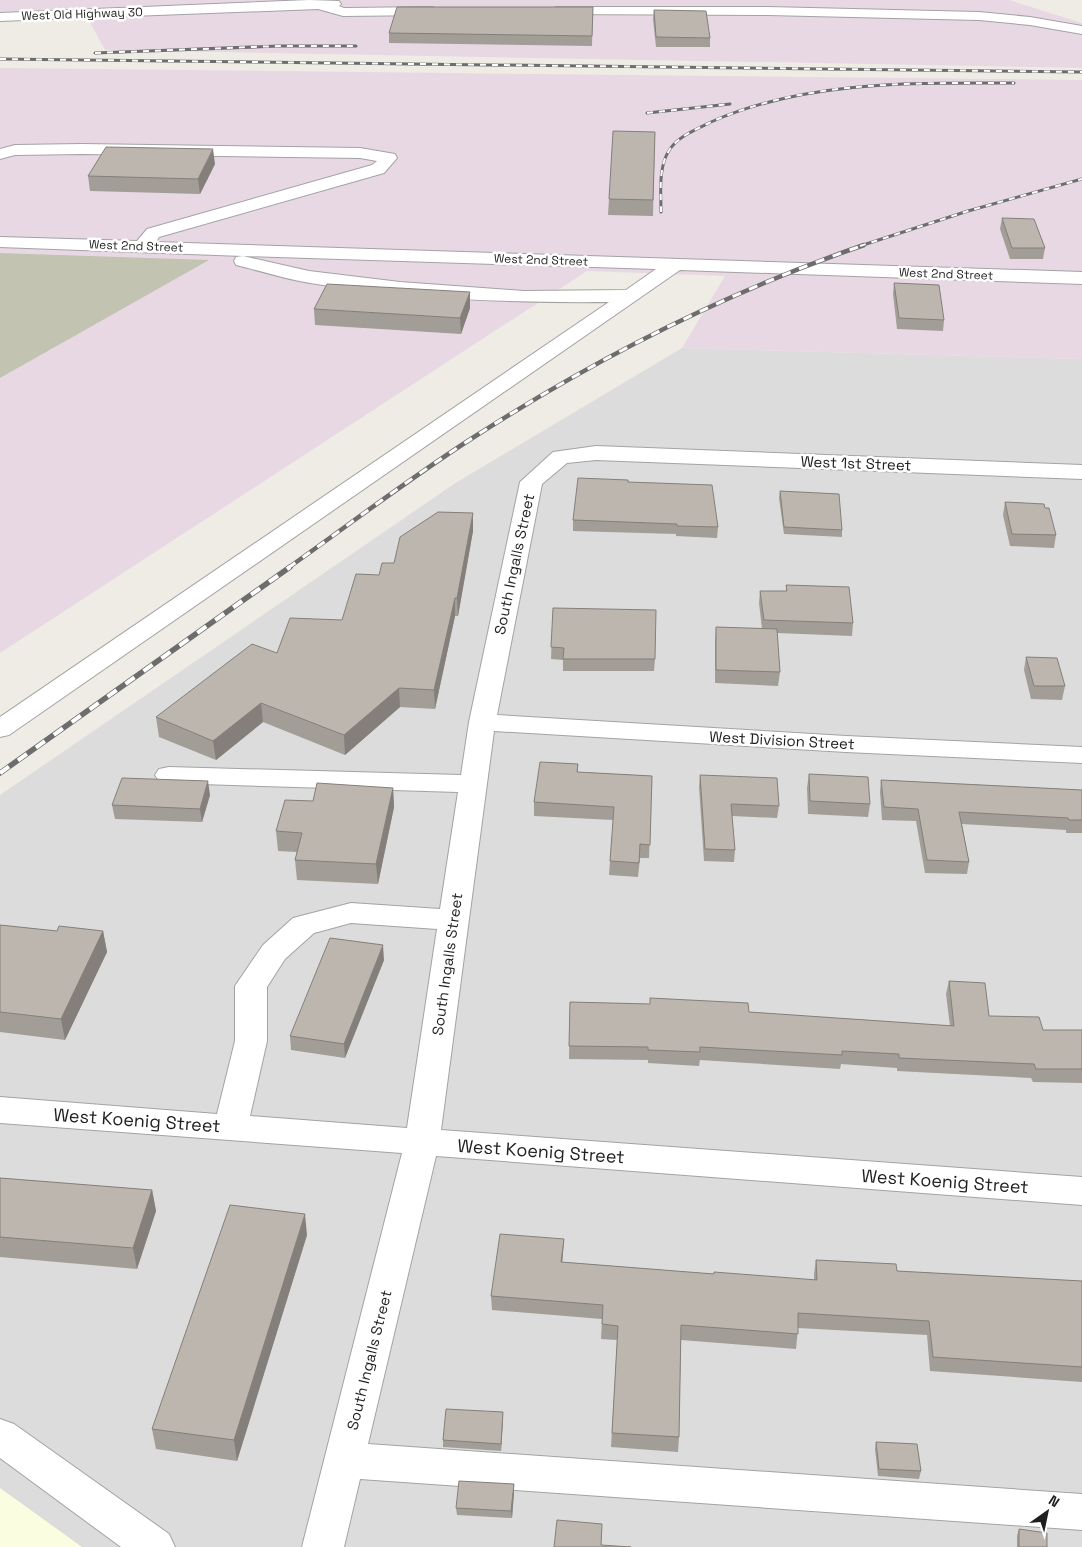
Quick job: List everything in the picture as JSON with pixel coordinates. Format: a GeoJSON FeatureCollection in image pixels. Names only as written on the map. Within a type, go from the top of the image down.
{"type":"FeatureCollection","features":[{"type":"Feature","properties":{"kind":"street","name":"West Old Highway 30"},"geometry":{"type":"LineString","coordinates":[[0,17],[317,2],[403,0]]}},
{"type":"Feature","properties":{"kind":"street"},"geometry":{"type":"LineString","coordinates":[[317,2],[343,12],[450,11]]}},
{"type":"Feature","properties":{"kind":"street"},"geometry":{"type":"LineString","coordinates":[[539,11],[758,11],[979,16],[1030,21],[1082,30]]}},
{"type":"Feature","properties":{"kind":"street"},"geometry":{"type":"LineString","coordinates":[[0,154],[15,150],[82,149],[360,153],[389,158],[378,169],[160,230],[153,233],[143,246]]}},
{"type":"Feature","properties":{"kind":"street","name":"West 2nd Street"},"geometry":{"type":"LineString","coordinates":[[0,242],[1082,278]]}},
{"type":"Feature","properties":{"kind":"street"},"geometry":{"type":"LineString","coordinates":[[226,249],[246,262],[309,277],[400,288],[524,297],[630,296]]}},
{"type":"Feature","properties":{"kind":"street"},"geometry":{"type":"LineString","coordinates":[[0,729],[675,265]]}},
{"type":"Feature","properties":{"kind":"street","name":"South Ingalls Street"},"geometry":{"type":"LineString","coordinates":[[323,1547],[422,1142],[482,722],[531,482],[561,457],[596,453],[630,454]]}},
{"type":"Feature","properties":{"kind":"street","name":"West 1st Street"},"geometry":{"type":"LineString","coordinates":[[630,454],[1082,472]]}},
{"type":"Feature","properties":{"kind":"street","name":"West Division Street"},"geometry":{"type":"LineString","coordinates":[[482,722],[846,744],[1082,754]]}},
{"type":"Feature","properties":{"kind":"street"},"geometry":{"type":"LineString","coordinates":[[169,775],[473,784]]}},
{"type":"Feature","properties":{"kind":"street"},"geometry":{"type":"LineString","coordinates":[[231,1127],[251,1040],[252,986],[274,952],[304,925],[351,913],[453,920]]}},
{"type":"Feature","properties":{"kind":"street","name":"West Koenig Street"},"geometry":{"type":"LineString","coordinates":[[0,1110],[1082,1191]]}},
{"type":"Feature","properties":{"kind":"street"},"geometry":{"type":"LineString","coordinates":[[0,1437],[154,1547]]}},
{"type":"Feature","properties":{"kind":"street"},"geometry":{"type":"LineString","coordinates":[[345,1460],[1082,1512]]}},
{"type":"Feature","properties":{"kind":"shaded area"},"geometry":{"type":"Polygon","coordinates":[[[0,0],[1009,0],[1082,23],[1082,68],[105,50],[82,8],[0,12],[0,0]]]}},
{"type":"Feature","properties":{"kind":"shaded area"},"geometry":{"type":"Polygon","coordinates":[[[0,68],[1082,80],[1082,359],[682,348],[725,276],[587,271],[0,653],[0,68]]]}},
{"type":"Feature","properties":{"kind":"shaded area"},"geometry":{"type":"Polygon","coordinates":[[[0,253],[209,260],[0,378],[0,253]]]}},
{"type":"Feature","properties":{"kind":"shaded area"},"geometry":{"type":"Polygon","coordinates":[[[682,348],[1082,359],[1082,1547],[0,1547],[0,795],[457,482],[682,348]]]}},
{"type":"Feature","properties":{"kind":"shaded area"},"geometry":{"type":"Polygon","coordinates":[[[0,1488],[82,1547],[0,1547],[0,1488]]]}},
{"type":"Feature","properties":{"kind":"building"},"geometry":{"type":"Polygon","coordinates":[[[397,7],[593,7],[592,36],[389,33],[397,7]]]}},
{"type":"Feature","properties":{"kind":"building"},"geometry":{"type":"Polygon","coordinates":[[[654,10],[706,11],[710,38],[656,37],[654,10]]]}},
{"type":"Feature","properties":{"kind":"building"},"geometry":{"type":"Polygon","coordinates":[[[613,131],[655,132],[653,200],[609,199],[613,131]]]}},
{"type":"Feature","properties":{"kind":"building"},"geometry":{"type":"Polygon","coordinates":[[[106,147],[213,149],[198,179],[88,176],[106,147]]]}},
{"type":"Feature","properties":{"kind":"building"},"geometry":{"type":"Polygon","coordinates":[[[1002,218],[1034,219],[1045,248],[1012,248],[1002,218]]]}},
{"type":"Feature","properties":{"kind":"building"},"geometry":{"type":"Polygon","coordinates":[[[894,283],[939,285],[944,320],[899,318],[894,283]]]}},
{"type":"Feature","properties":{"kind":"building"},"geometry":{"type":"Polygon","coordinates":[[[327,284],[470,292],[460,318],[314,309],[327,284]]]}},
{"type":"Feature","properties":{"kind":"building"},"geometry":{"type":"Polygon","coordinates":[[[578,478],[712,485],[718,527],[573,520],[578,478]]]}},
{"type":"Feature","properties":{"kind":"building"},"geometry":{"type":"Polygon","coordinates":[[[780,491],[839,494],[842,530],[784,527],[780,491]]]}},
{"type":"Feature","properties":{"kind":"building"},"geometry":{"type":"Polygon","coordinates":[[[1005,502],[1044,504],[1045,508],[1049,508],[1056,535],[1012,534],[1005,502]]]}},
{"type":"Feature","properties":{"kind":"building"},"geometry":{"type":"Polygon","coordinates":[[[438,512],[473,513],[457,598],[455,598],[434,690],[399,688],[344,735],[261,703],[213,741],[156,717],[252,644],[277,653],[290,618],[342,620],[356,574],[379,575],[382,563],[394,563],[400,537],[438,512]]]}},
{"type":"Feature","properties":{"kind":"building"},"geometry":{"type":"Polygon","coordinates":[[[786,585],[849,587],[853,623],[764,620],[760,591],[787,591],[786,585]]]}},
{"type":"Feature","properties":{"kind":"building"},"geometry":{"type":"Polygon","coordinates":[[[553,608],[656,610],[655,659],[563,659],[564,648],[551,647],[553,608]]]}},
{"type":"Feature","properties":{"kind":"building"},"geometry":{"type":"Polygon","coordinates":[[[716,627],[777,629],[780,672],[716,670],[716,627]]]}},
{"type":"Feature","properties":{"kind":"building"},"geometry":{"type":"Polygon","coordinates":[[[1026,657],[1057,658],[1065,686],[1034,686],[1026,657]]]}},
{"type":"Feature","properties":{"kind":"building"},"geometry":{"type":"Polygon","coordinates":[[[540,762],[578,764],[577,772],[652,776],[650,845],[640,844],[639,863],[610,861],[614,807],[534,802],[540,762]]]}},
{"type":"Feature","properties":{"kind":"building"},"geometry":{"type":"Polygon","coordinates":[[[809,774],[868,777],[870,804],[810,801],[809,774]]]}},
{"type":"Feature","properties":{"kind":"building"},"geometry":{"type":"Polygon","coordinates":[[[700,775],[777,778],[779,806],[731,804],[735,850],[705,849],[700,775]]]}},
{"type":"Feature","properties":{"kind":"building"},"geometry":{"type":"Polygon","coordinates":[[[122,778],[208,781],[200,809],[112,805],[122,778]]]}},
{"type":"Feature","properties":{"kind":"building"},"geometry":{"type":"Polygon","coordinates":[[[881,780],[1082,790],[1082,820],[959,812],[969,862],[927,860],[918,809],[884,807],[881,780]]]}},
{"type":"Feature","properties":{"kind":"building"},"geometry":{"type":"Polygon","coordinates":[[[317,783],[393,788],[376,864],[295,860],[302,833],[276,831],[285,800],[313,801],[317,783]]]}},
{"type":"Feature","properties":{"kind":"building"},"geometry":{"type":"Polygon","coordinates":[[[0,925],[57,931],[59,926],[103,931],[61,1019],[0,1012],[0,925]]]}},
{"type":"Feature","properties":{"kind":"building"},"geometry":{"type":"Polygon","coordinates":[[[330,938],[383,945],[344,1044],[290,1036],[330,938]]]}},
{"type":"Feature","properties":{"kind":"building"},"geometry":{"type":"Polygon","coordinates":[[[949,981],[985,983],[989,1016],[1039,1017],[1043,1030],[1082,1030],[1082,1069],[1036,1069],[1034,1064],[899,1058],[899,1054],[842,1051],[842,1055],[700,1047],[700,1052],[648,1050],[648,1047],[569,1046],[570,1002],[650,1004],[650,998],[748,1003],[749,1012],[954,1026],[949,981]]]}},
{"type":"Feature","properties":{"kind":"building"},"geometry":{"type":"Polygon","coordinates":[[[0,1178],[152,1190],[133,1248],[0,1237],[0,1178]]]}},
{"type":"Feature","properties":{"kind":"building"},"geometry":{"type":"Polygon","coordinates":[[[230,1205],[305,1214],[234,1440],[152,1429],[230,1205]]]}},
{"type":"Feature","properties":{"kind":"building"},"geometry":{"type":"Polygon","coordinates":[[[500,1234],[564,1239],[561,1262],[817,1280],[816,1260],[896,1264],[897,1271],[1082,1281],[1082,1367],[933,1357],[929,1321],[798,1313],[798,1334],[681,1325],[679,1437],[612,1433],[618,1326],[602,1324],[603,1305],[491,1296],[500,1234]]]}},
{"type":"Feature","properties":{"kind":"building"},"geometry":{"type":"Polygon","coordinates":[[[446,1409],[503,1412],[501,1444],[443,1440],[446,1409]]]}},
{"type":"Feature","properties":{"kind":"building"},"geometry":{"type":"Polygon","coordinates":[[[876,1442],[917,1444],[921,1471],[879,1469],[876,1442]]]}},
{"type":"Feature","properties":{"kind":"building"},"geometry":{"type":"Polygon","coordinates":[[[459,1481],[514,1484],[511,1511],[456,1508],[459,1481]]]}},
{"type":"Feature","properties":{"kind":"building"},"geometry":{"type":"Polygon","coordinates":[[[557,1520],[602,1524],[601,1545],[631,1547],[554,1547],[557,1520]]]}},
{"type":"Feature","properties":{"kind":"building"},"geometry":{"type":"Polygon","coordinates":[[[1019,1529],[1047,1533],[1047,1547],[1019,1547],[1019,1529]]]}},
{"type":"Feature","properties":{"kind":"railway"},"geometry":{"type":"LineString","coordinates":[[95,53],[279,46],[356,46]]}},
{"type":"Feature","properties":{"kind":"railway"},"geometry":{"type":"LineString","coordinates":[[0,59],[1082,72]]}},
{"type":"Feature","properties":{"kind":"railway"},"geometry":{"type":"LineString","coordinates":[[661,212],[662,171],[666,156],[674,144],[700,127],[747,108],[784,98],[860,87],[937,83],[1014,83]]}},
{"type":"Feature","properties":{"kind":"railway"},"geometry":{"type":"LineString","coordinates":[[647,113],[730,104]]}},
{"type":"Feature","properties":{"kind":"railway"},"geometry":{"type":"LineString","coordinates":[[860,246],[968,211],[1082,179]]}},
{"type":"Feature","properties":{"kind":"railway"},"geometry":{"type":"LineString","coordinates":[[288,568],[403,485],[474,437],[614,354],[663,329],[762,284],[864,245]]}},
{"type":"Feature","properties":{"kind":"railway"},"geometry":{"type":"LineString","coordinates":[[0,773],[290,567]]}}]}
